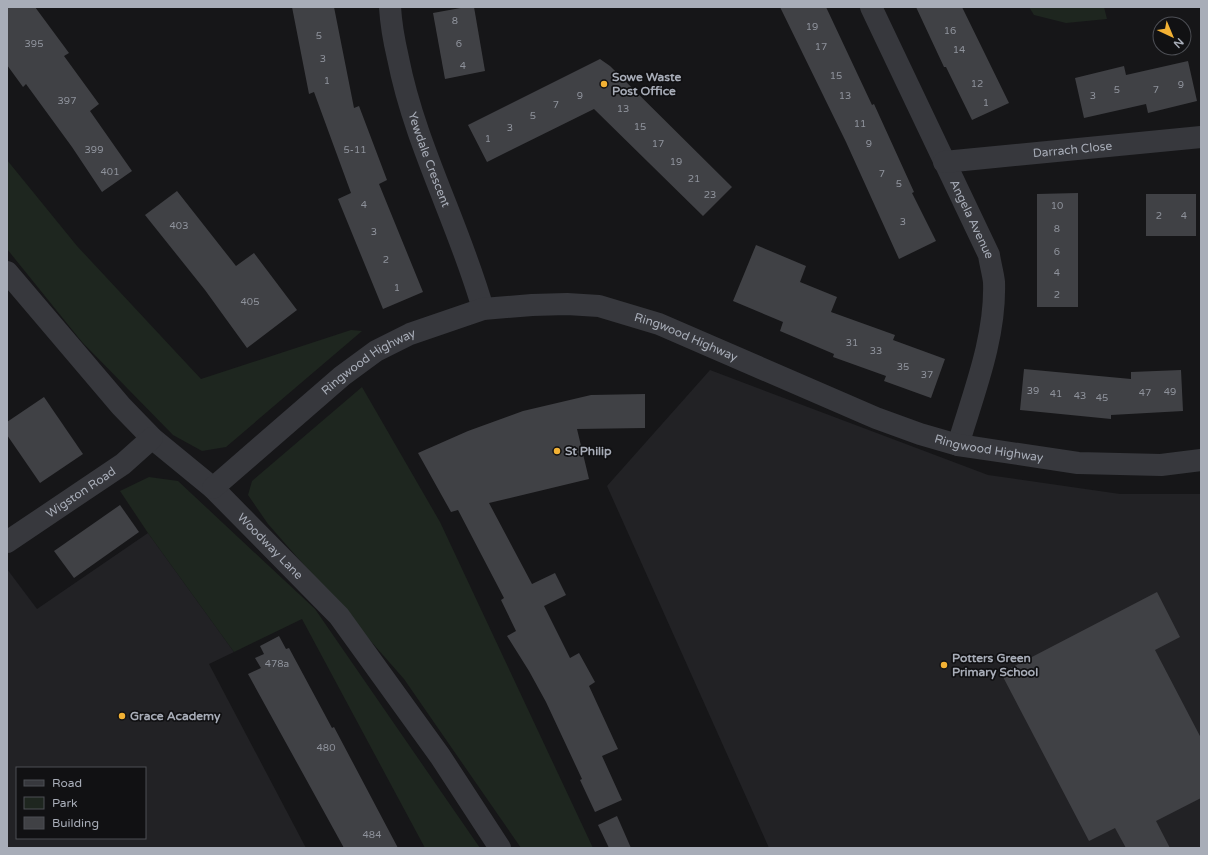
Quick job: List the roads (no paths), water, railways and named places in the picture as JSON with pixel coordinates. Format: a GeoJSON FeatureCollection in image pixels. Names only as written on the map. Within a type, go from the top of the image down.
{"type":"FeatureCollection","features":[{"type":"Feature","properties":{"kind":"street","name":"Yewdale Crescent"},"geometry":{"type":"LineString","coordinates":[[390,7],[390,22],[403,84],[423,146],[483,309]]}},
{"type":"Feature","properties":{"kind":"street","name":"Angela Avenue"},"geometry":{"type":"LineString","coordinates":[[872,7],[989,255],[994,280],[994,306],[989,340],[958,444]]}},
{"type":"Feature","properties":{"kind":"street","name":"Darrach Close"},"geometry":{"type":"LineString","coordinates":[[944,162],[1201,138]]}},
{"type":"Feature","properties":{"kind":"street","name":"Woodway Lane"},"geometry":{"type":"LineString","coordinates":[[7,272],[121,406],[152,438],[213,488],[339,616],[440,756],[500,848]]}},
{"type":"Feature","properties":{"kind":"street","name":"Ringwood Highway"},"geometry":{"type":"LineString","coordinates":[[213,488],[342,376],[376,352],[410,334],[483,309],[567,304],[599,306],[659,324],[714,346],[876,418],[920,434],[958,444],[1078,462],[1160,465],[1201,460]]}},
{"type":"Feature","properties":{"kind":"street","name":"Wigston Road"},"geometry":{"type":"LineString","coordinates":[[7,542],[123,464],[152,438]]}},
{"type":"Feature","properties":{"kind":"place","name":"Sowe Waste Post Office"},"geometry":{"type":"Point","coordinates":[604,84]}},
{"type":"Feature","properties":{"kind":"place","name":"St Philip"},"geometry":{"type":"Point","coordinates":[557,451]}},
{"type":"Feature","properties":{"kind":"place","name":"Potters Green Primary School"},"geometry":{"type":"Point","coordinates":[944,665]}},
{"type":"Feature","properties":{"kind":"place","name":"Grace Academy"},"geometry":{"type":"Point","coordinates":[122,716]}}]}
